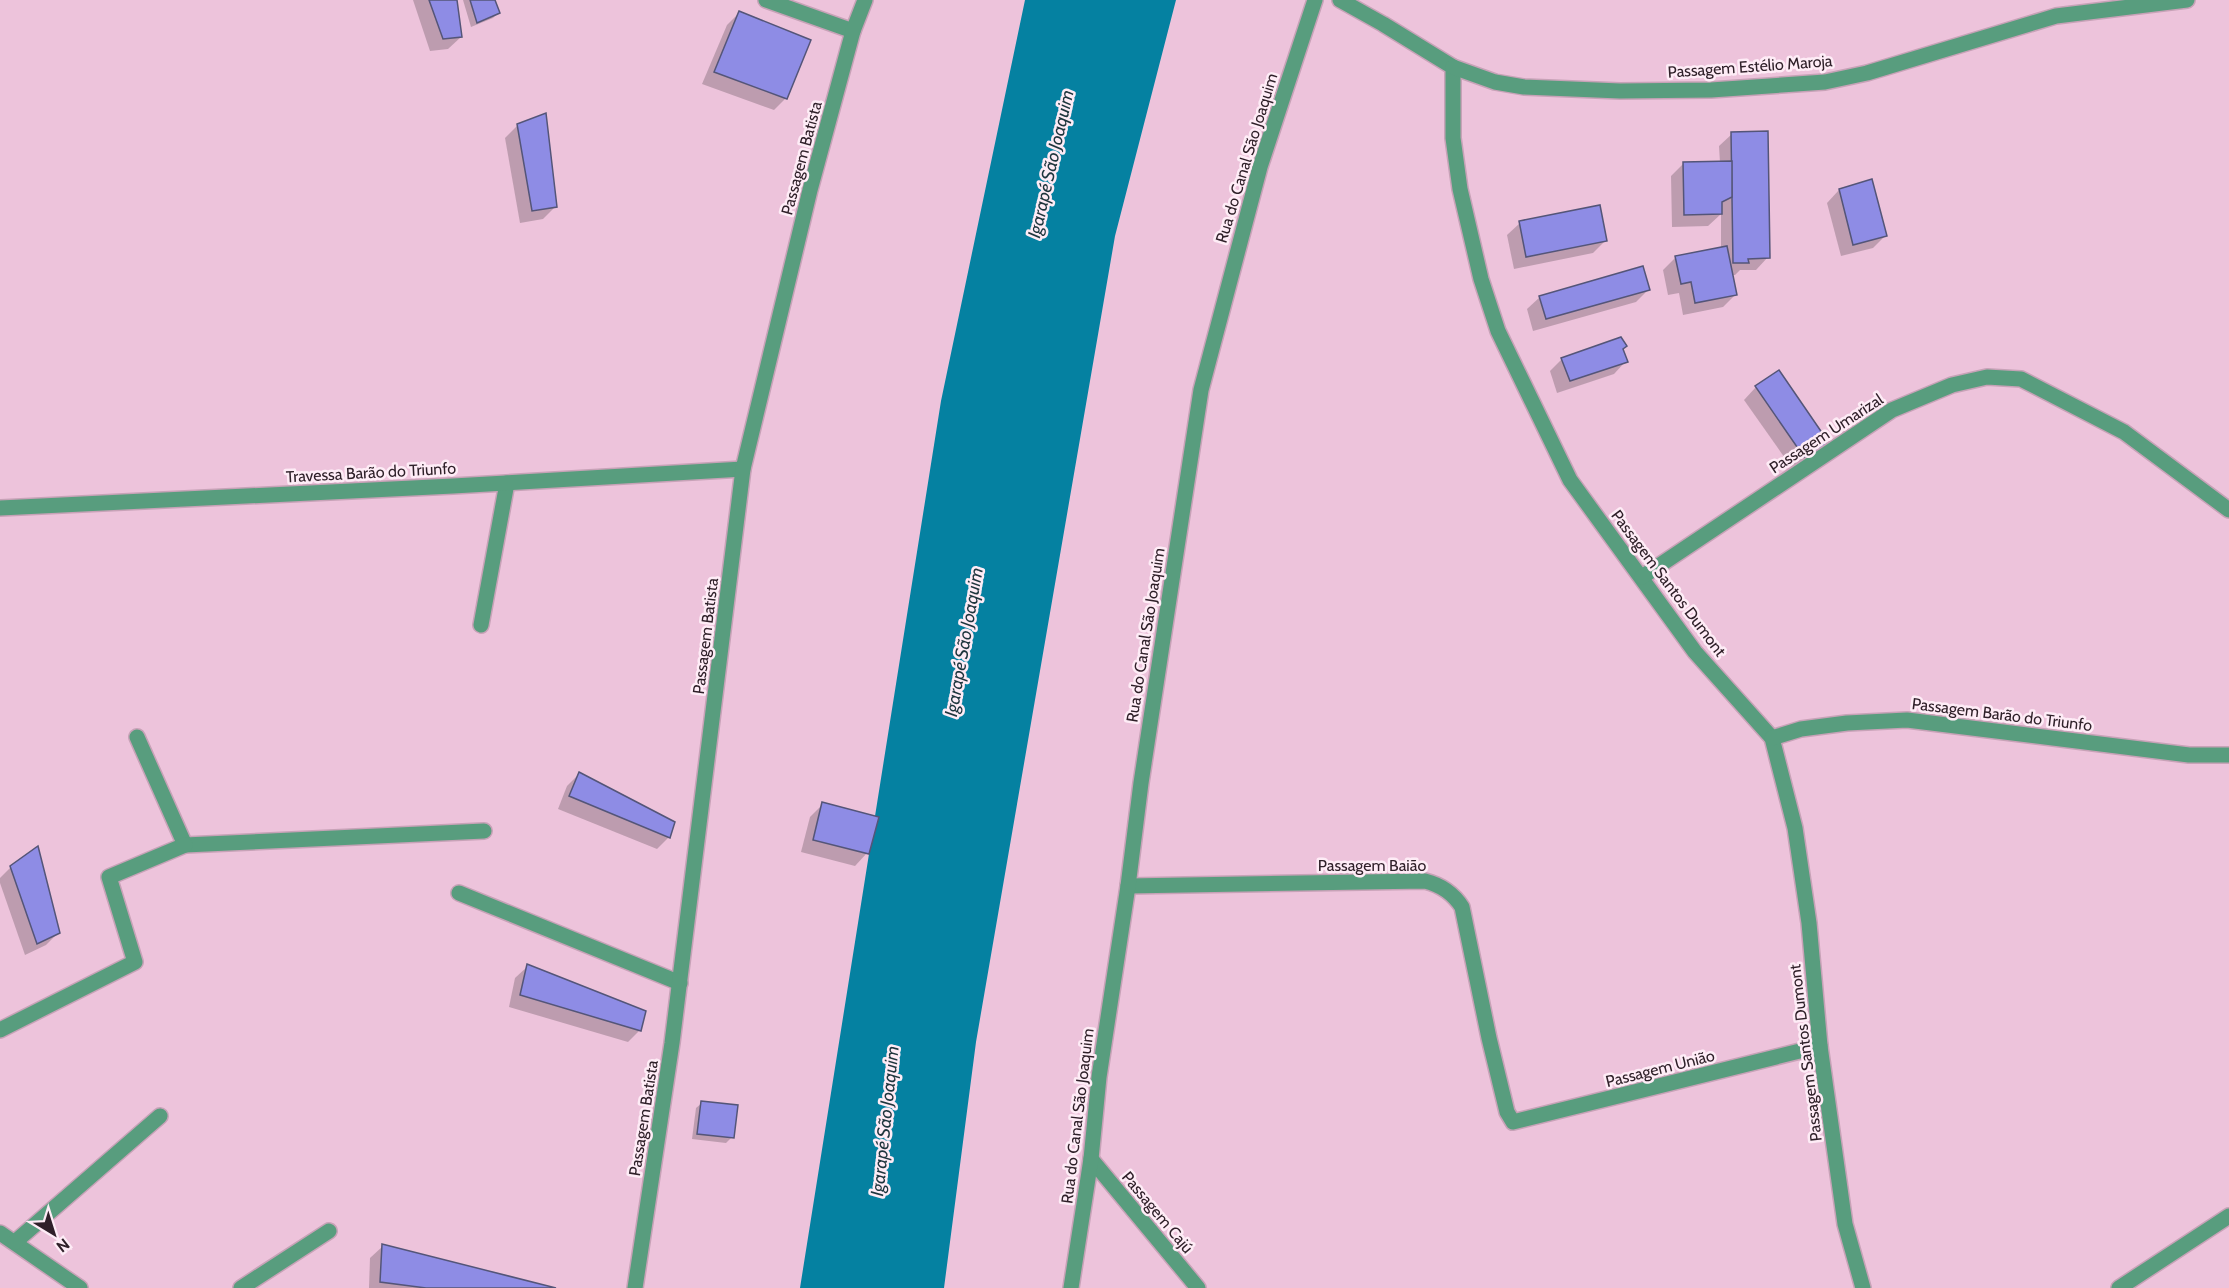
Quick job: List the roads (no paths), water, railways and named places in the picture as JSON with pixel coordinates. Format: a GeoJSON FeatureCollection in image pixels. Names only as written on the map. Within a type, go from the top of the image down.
{"type":"FeatureCollection","features":[{"type":"Feature","properties":{"kind":"street"},"geometry":{"type":"LineString","coordinates":[[766,0],[853,31]]}},
{"type":"Feature","properties":{"kind":"street","name":"Passagem Batista"},"geometry":{"type":"LineString","coordinates":[[635,1288],[680,983],[743,468],[810,190],[853,31],[865,0]]}},
{"type":"Feature","properties":{"kind":"street","name":"Rua do Canal São Joaquim"},"geometry":{"type":"LineString","coordinates":[[1071,1288],[1091,1159],[1099,1077],[1141,783],[1201,390],[1260,166],[1315,0]]}},
{"type":"Feature","properties":{"kind":"street"},"geometry":{"type":"LineString","coordinates":[[1340,0],[1453,67]]}},
{"type":"Feature","properties":{"kind":"street","name":"Passagem Estélio Maroja"},"geometry":{"type":"LineString","coordinates":[[1453,67],[1495,82],[1524,87],[1620,91],[1711,90],[1825,82],[1867,73],[2056,15],[2187,0]]}},
{"type":"Feature","properties":{"kind":"street","name":"Passagem Santos Dumont"},"geometry":{"type":"LineString","coordinates":[[1453,67],[1454,138],[1460,189],[1481,279],[1498,331],[1570,480],[1695,652],[1772,738],[1795,828],[1809,923],[1820,1046],[1845,1224],[1863,1288]]}},
{"type":"Feature","properties":{"kind":"street","name":"Passagem Umarizal"},"geometry":{"type":"LineString","coordinates":[[1642,577],[1892,411],[1952,385],[1987,377],[2021,379],[2124,432],[2229,510]]}},
{"type":"Feature","properties":{"kind":"street","name":"Travessa Barão do Triunfo"},"geometry":{"type":"LineString","coordinates":[[0,508],[507,483],[743,468]]}},
{"type":"Feature","properties":{"kind":"street"},"geometry":{"type":"LineString","coordinates":[[481,626],[507,483]]}},
{"type":"Feature","properties":{"kind":"street","name":"Passagem Barão do Triunfo"},"geometry":{"type":"LineString","coordinates":[[1772,738],[1802,729],[1847,723],[1906,720],[2189,755],[2229,755]]}},
{"type":"Feature","properties":{"kind":"street"},"geometry":{"type":"LineString","coordinates":[[137,737],[185,845]]}},
{"type":"Feature","properties":{"kind":"street"},"geometry":{"type":"LineString","coordinates":[[0,1030],[135,962],[109,877],[185,845],[484,831]]}},
{"type":"Feature","properties":{"kind":"street","name":"Passagem Baião"},"geometry":{"type":"LineString","coordinates":[[1128,886],[1425,881],[1442,887],[1456,898],[1462,907],[1489,1038],[1509,1118]]}},
{"type":"Feature","properties":{"kind":"street"},"geometry":{"type":"LineString","coordinates":[[459,893],[680,983]]}},
{"type":"Feature","properties":{"kind":"street","name":"Passagem União"},"geometry":{"type":"LineString","coordinates":[[1509,1118],[1513,1122],[1518,1122],[1820,1046]]}},
{"type":"Feature","properties":{"kind":"street"},"geometry":{"type":"LineString","coordinates":[[15,1242],[160,1116]]}},
{"type":"Feature","properties":{"kind":"street","name":"Passagem Cajú"},"geometry":{"type":"LineString","coordinates":[[1091,1159],[1198,1288]]}},
{"type":"Feature","properties":{"kind":"street"},"geometry":{"type":"LineString","coordinates":[[2119,1288],[2229,1216]]}},
{"type":"Feature","properties":{"kind":"street"},"geometry":{"type":"LineString","coordinates":[[241,1288],[329,1231]]}},
{"type":"Feature","properties":{"kind":"street"},"geometry":{"type":"LineString","coordinates":[[0,1233],[80,1288]]}},
{"type":"Feature","properties":{"kind":"water","name":"Igarapé São Joaquim"},"geometry":{"type":"Polygon","coordinates":[[[1025,0],[1176,0],[1115,236],[976,1042],[944,1288],[800,1288],[941,401],[1025,0]]]}}]}
